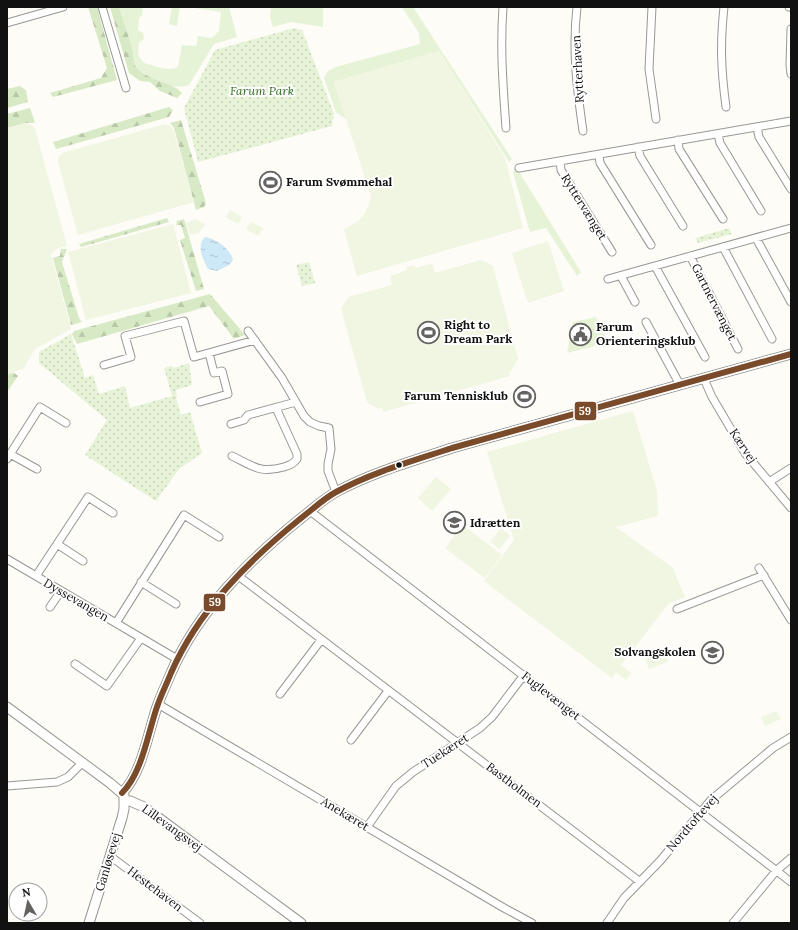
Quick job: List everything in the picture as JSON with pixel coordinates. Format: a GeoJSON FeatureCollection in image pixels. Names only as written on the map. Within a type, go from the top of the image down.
{"type":"FeatureCollection","features":[{"type":"Feature","properties":{"kind":"street"},"geometry":{"type":"LineString","coordinates":[[7,23],[62,7]]}},
{"type":"Feature","properties":{"kind":"street"},"geometry":{"type":"LineString","coordinates":[[102,7],[126,88]]}},
{"type":"Feature","properties":{"kind":"street"},"geometry":{"type":"LineString","coordinates":[[503,7],[501,36],[506,128]]}},
{"type":"Feature","properties":{"kind":"street","name":"Rytterhaven"},"geometry":{"type":"LineString","coordinates":[[577,7],[575,45],[576,77],[583,131]]}},
{"type":"Feature","properties":{"kind":"street"},"geometry":{"type":"LineString","coordinates":[[652,7],[649,68],[656,119]]}},
{"type":"Feature","properties":{"kind":"street"},"geometry":{"type":"LineString","coordinates":[[724,7],[721,40],[721,67],[726,107]]}},
{"type":"Feature","properties":{"kind":"street"},"geometry":{"type":"LineString","coordinates":[[791,29],[791,74]]}},
{"type":"Feature","properties":{"kind":"street","name":"Ryttervænget"},"geometry":{"type":"LineString","coordinates":[[520,168],[638,146],[791,122]]}},
{"type":"Feature","properties":{"kind":"street"},"geometry":{"type":"LineString","coordinates":[[757,127],[759,137],[791,189]]}},
{"type":"Feature","properties":{"kind":"street"},"geometry":{"type":"LineString","coordinates":[[718,134],[720,143],[761,211]]}},
{"type":"Feature","properties":{"kind":"street"},"geometry":{"type":"LineString","coordinates":[[678,140],[680,149],[723,220]]}},
{"type":"Feature","properties":{"kind":"street"},"geometry":{"type":"LineString","coordinates":[[638,146],[640,156],[683,226]]}},
{"type":"Feature","properties":{"kind":"street"},"geometry":{"type":"LineString","coordinates":[[599,154],[600,163],[651,245]]}},
{"type":"Feature","properties":{"kind":"street","name":"Ryttervænget"},"geometry":{"type":"LineString","coordinates":[[560,161],[561,170],[612,252]]}},
{"type":"Feature","properties":{"kind":"street","name":"Gartnervænget"},"geometry":{"type":"LineString","coordinates":[[608,279],[789,228],[791,236]]}},
{"type":"Feature","properties":{"kind":"street"},"geometry":{"type":"LineString","coordinates":[[756,238],[791,302]]}},
{"type":"Feature","properties":{"kind":"street"},"geometry":{"type":"LineString","coordinates":[[723,247],[772,339]]}},
{"type":"Feature","properties":{"kind":"street","name":"Gartnervænget"},"geometry":{"type":"LineString","coordinates":[[690,256],[738,349]]}},
{"type":"Feature","properties":{"kind":"street"},"geometry":{"type":"LineString","coordinates":[[655,266],[705,357]]}},
{"type":"Feature","properties":{"kind":"street"},"geometry":{"type":"LineString","coordinates":[[620,276],[635,302]]}},
{"type":"Feature","properties":{"kind":"street"},"geometry":{"type":"LineString","coordinates":[[104,365],[131,357],[125,336],[184,321],[194,357],[255,340]]}},
{"type":"Feature","properties":{"kind":"street"},"geometry":{"type":"LineString","coordinates":[[646,322],[680,385]]}},
{"type":"Feature","properties":{"kind":"street"},"geometry":{"type":"LineString","coordinates":[[248,331],[282,378],[304,416],[310,422],[329,428],[332,449],[328,464],[328,471],[336,492]]}},
{"type":"Feature","properties":{"kind":"street"},"geometry":{"type":"LineString","coordinates":[[200,402],[228,394],[222,371],[214,373],[209,353]]}},
{"type":"Feature","properties":{"kind":"street"},"geometry":{"type":"LineString","coordinates":[[123,797],[133,780],[158,704],[177,659],[203,619],[238,575],[271,543],[336,492],[404,464],[791,354]]}},
{"type":"Feature","properties":{"kind":"street","name":"Kærvej"},"geometry":{"type":"LineString","coordinates":[[704,379],[712,397],[745,453],[791,508]]}},
{"type":"Feature","properties":{"kind":"street"},"geometry":{"type":"LineString","coordinates":[[231,424],[244,420],[248,415],[296,402]]}},
{"type":"Feature","properties":{"kind":"street"},"geometry":{"type":"LineString","coordinates":[[37,469],[9,457],[40,407],[66,423]]}},
{"type":"Feature","properties":{"kind":"street"},"geometry":{"type":"LineString","coordinates":[[232,456],[260,470],[266,471],[293,464],[297,459],[297,454],[276,408]]}},
{"type":"Feature","properties":{"kind":"street"},"geometry":{"type":"LineString","coordinates":[[769,482],[791,468]]}},
{"type":"Feature","properties":{"kind":"street","name":"Dyssevangen"},"geometry":{"type":"LineString","coordinates":[[36,576],[88,497],[113,513]]}},
{"type":"Feature","properties":{"kind":"street","name":"Fuglevænget"},"geometry":{"type":"LineString","coordinates":[[310,512],[524,675],[791,882]]}},
{"type":"Feature","properties":{"kind":"street","name":"Dyssevangen"},"geometry":{"type":"LineString","coordinates":[[116,623],[184,515],[219,537]]}},
{"type":"Feature","properties":{"kind":"street"},"geometry":{"type":"LineString","coordinates":[[57,544],[83,561]]}},
{"type":"Feature","properties":{"kind":"street","name":"Dyssevangen"},"geometry":{"type":"LineString","coordinates":[[7,559],[177,659]]}},
{"type":"Feature","properties":{"kind":"street"},"geometry":{"type":"LineString","coordinates":[[759,568],[791,620]]}},
{"type":"Feature","properties":{"kind":"street","name":"Bastholmen"},"geometry":{"type":"LineString","coordinates":[[238,575],[321,640],[458,742],[639,881]]}},
{"type":"Feature","properties":{"kind":"street"},"geometry":{"type":"LineString","coordinates":[[676,609],[764,575]]}},
{"type":"Feature","properties":{"kind":"street"},"geometry":{"type":"LineString","coordinates":[[141,582],[176,604]]}},
{"type":"Feature","properties":{"kind":"street"},"geometry":{"type":"LineString","coordinates":[[50,607],[61,591]]}},
{"type":"Feature","properties":{"kind":"street"},"geometry":{"type":"LineString","coordinates":[[75,664],[107,686],[141,638]]}},
{"type":"Feature","properties":{"kind":"street"},"geometry":{"type":"LineString","coordinates":[[280,694],[321,640]]}},
{"type":"Feature","properties":{"kind":"street","name":"Tuekæret"},"geometry":{"type":"LineString","coordinates":[[367,827],[396,786],[413,772],[480,728],[492,717],[524,675]]}},
{"type":"Feature","properties":{"kind":"street"},"geometry":{"type":"LineString","coordinates":[[351,740],[388,691]]}},
{"type":"Feature","properties":{"kind":"street","name":"Anekæret"},"geometry":{"type":"LineString","coordinates":[[158,704],[504,908],[532,923]]}},
{"type":"Feature","properties":{"kind":"street","name":"Lillevangsvej"},"geometry":{"type":"LineString","coordinates":[[7,707],[82,763],[123,797],[144,807],[301,923]]}},
{"type":"Feature","properties":{"kind":"street","name":"Nordtoftevej"},"geometry":{"type":"LineString","coordinates":[[607,923],[620,902],[660,861],[700,812],[734,780],[773,748],[791,737]]}},
{"type":"Feature","properties":{"kind":"street"},"geometry":{"type":"LineString","coordinates":[[7,786],[57,782],[68,777],[82,763]]}},
{"type":"Feature","properties":{"kind":"street","name":"Ganløsevej"},"geometry":{"type":"LineString","coordinates":[[89,923],[122,818],[123,797]]}},
{"type":"Feature","properties":{"kind":"street","name":"Hestehaven"},"geometry":{"type":"LineString","coordinates":[[110,856],[196,922]]}},
{"type":"Feature","properties":{"kind":"street"},"geometry":{"type":"LineString","coordinates":[[733,923],[776,871],[791,858]]}},
{"type":"Feature","properties":{"kind":"green space"},"geometry":{"type":"Polygon","coordinates":[[[88,7],[97,7],[117,80],[53,97],[50,93],[101,78],[107,68],[88,7]]]}},
{"type":"Feature","properties":{"kind":"green space"},"geometry":{"type":"Polygon","coordinates":[[[110,7],[119,7],[132,47],[135,66],[146,75],[178,89],[182,93],[177,98],[160,91],[150,82],[140,81],[129,73],[110,7]]]}},
{"type":"Feature","properties":{"kind":"green space"},"geometry":{"type":"Polygon","coordinates":[[[119,7],[143,7],[142,15],[139,18],[138,30],[143,33],[144,39],[139,43],[138,55],[144,63],[161,68],[169,69],[178,67],[182,45],[196,46],[198,36],[212,38],[219,31],[221,12],[189,7],[229,7],[237,37],[214,44],[189,85],[175,87],[167,85],[146,76],[135,66],[132,47],[119,7]]]}},
{"type":"Feature","properties":{"kind":"green space"},"geometry":{"type":"Polygon","coordinates":[[[172,7],[180,7],[177,26],[169,24],[172,7]]]}},
{"type":"Feature","properties":{"kind":"green space"},"geometry":{"type":"Polygon","coordinates":[[[271,7],[323,7],[323,27],[291,22],[273,27],[270,18],[271,7]]]}},
{"type":"Feature","properties":{"kind":"green space"},"geometry":{"type":"Polygon","coordinates":[[[402,7],[413,7],[512,159],[509,162],[439,51],[334,82],[346,119],[336,112],[324,78],[328,71],[336,67],[420,44],[419,33],[402,7]]]}},
{"type":"Feature","properties":{"kind":"green space","name":"Farum Park"},"geometry":{"type":"Polygon","coordinates":[[[294,28],[302,30],[334,114],[332,126],[198,162],[184,108],[215,50],[294,28]]]}},
{"type":"Feature","properties":{"kind":"green space"},"geometry":{"type":"Polygon","coordinates":[[[439,51],[505,158],[523,228],[357,276],[344,229],[362,217],[371,196],[334,82],[439,51]]]}},
{"type":"Feature","properties":{"kind":"green space"},"geometry":{"type":"Polygon","coordinates":[[[20,86],[26,90],[28,102],[7,108],[7,89],[20,86]]]}},
{"type":"Feature","properties":{"kind":"green space"},"geometry":{"type":"Polygon","coordinates":[[[169,107],[173,110],[169,117],[56,149],[53,142],[169,107]]]}},
{"type":"Feature","properties":{"kind":"green space"},"geometry":{"type":"Polygon","coordinates":[[[30,108],[35,123],[26,123],[7,128],[7,114],[30,108]]]}},
{"type":"Feature","properties":{"kind":"green space"},"geometry":{"type":"Polygon","coordinates":[[[181,120],[206,203],[204,207],[196,210],[174,128],[170,123],[181,120]]]}},
{"type":"Feature","properties":{"kind":"green space"},"geometry":{"type":"Polygon","coordinates":[[[26,123],[33,126],[35,129],[67,246],[58,248],[51,254],[71,329],[35,349],[24,368],[7,375],[7,128],[26,123]]]}},
{"type":"Feature","properties":{"kind":"green space"},"geometry":{"type":"Polygon","coordinates":[[[165,124],[169,125],[173,129],[194,202],[78,235],[58,162],[59,156],[63,153],[165,124]]]}},
{"type":"Feature","properties":{"kind":"green space"},"geometry":{"type":"Polygon","coordinates":[[[516,167],[581,272],[577,276],[546,228],[530,232],[513,172],[516,167]]]}},
{"type":"Feature","properties":{"kind":"green space"},"geometry":{"type":"Polygon","coordinates":[[[230,210],[242,217],[238,224],[226,217],[230,210]]]}},
{"type":"Feature","properties":{"kind":"green space"},"geometry":{"type":"Polygon","coordinates":[[[167,218],[169,222],[81,247],[79,244],[167,218]]]}},
{"type":"Feature","properties":{"kind":"green space"},"geometry":{"type":"Polygon","coordinates":[[[184,219],[204,289],[196,291],[180,240],[185,238],[181,225],[176,225],[177,221],[184,219]]]}},
{"type":"Feature","properties":{"kind":"green space"},"geometry":{"type":"Polygon","coordinates":[[[195,219],[205,224],[199,233],[190,235],[186,223],[195,219]]]}},
{"type":"Feature","properties":{"kind":"green space"},"geometry":{"type":"Polygon","coordinates":[[[251,222],[263,228],[258,236],[246,229],[251,222]]]}},
{"type":"Feature","properties":{"kind":"green space"},"geometry":{"type":"Polygon","coordinates":[[[173,224],[191,293],[86,320],[68,252],[173,224]]]}},
{"type":"Feature","properties":{"kind":"green space"},"geometry":{"type":"Polygon","coordinates":[[[729,228],[732,234],[698,243],[695,238],[729,228]]]}},
{"type":"Feature","properties":{"kind":"green space"},"geometry":{"type":"Polygon","coordinates":[[[548,241],[564,291],[528,303],[512,253],[548,241]]]}},
{"type":"Feature","properties":{"kind":"green space"},"geometry":{"type":"Polygon","coordinates":[[[61,249],[67,249],[62,262],[79,318],[82,322],[71,325],[53,258],[60,256],[61,249]]]}},
{"type":"Feature","properties":{"kind":"green space","name":"Right to Dream Park"},"geometry":{"type":"Polygon","coordinates":[[[481,260],[493,266],[518,359],[509,372],[510,376],[383,412],[382,408],[378,409],[367,402],[341,309],[348,297],[392,285],[390,276],[407,270],[406,267],[414,265],[415,268],[432,264],[435,273],[481,260]]]}},
{"type":"Feature","properties":{"kind":"green space"},"geometry":{"type":"Polygon","coordinates":[[[309,262],[315,283],[302,286],[296,265],[309,262]]]}},
{"type":"Feature","properties":{"kind":"green space"},"geometry":{"type":"Polygon","coordinates":[[[210,294],[245,335],[234,339],[209,306],[77,344],[72,334],[74,331],[210,294]]]}},
{"type":"Feature","properties":{"kind":"green space"},"geometry":{"type":"Polygon","coordinates":[[[596,317],[607,340],[592,347],[567,353],[573,322],[596,317]]]}},
{"type":"Feature","properties":{"kind":"green space"},"geometry":{"type":"Polygon","coordinates":[[[71,334],[85,378],[93,375],[99,394],[125,386],[130,408],[172,396],[164,368],[171,366],[174,368],[189,363],[192,385],[176,390],[176,398],[181,415],[190,412],[202,453],[179,469],[156,501],[85,455],[107,420],[39,363],[39,352],[71,334]]]}},
{"type":"Feature","properties":{"kind":"green space"},"geometry":{"type":"Polygon","coordinates":[[[13,372],[18,376],[7,392],[7,375],[13,372]]]}},
{"type":"Feature","properties":{"kind":"green space"},"geometry":{"type":"Polygon","coordinates":[[[633,411],[657,491],[658,516],[616,527],[673,568],[685,597],[669,603],[621,665],[631,673],[626,680],[616,672],[612,678],[484,581],[514,540],[487,452],[633,411]]]}},
{"type":"Feature","properties":{"kind":"green space"},"geometry":{"type":"Polygon","coordinates":[[[436,477],[451,489],[432,511],[418,498],[436,477]]]}},
{"type":"Feature","properties":{"kind":"green space"},"geometry":{"type":"Polygon","coordinates":[[[463,525],[502,555],[485,578],[445,548],[463,525]]]}},
{"type":"Feature","properties":{"kind":"green space"},"geometry":{"type":"Polygon","coordinates":[[[501,528],[510,535],[500,549],[490,542],[501,528]]]}},
{"type":"Feature","properties":{"kind":"green space"},"geometry":{"type":"Polygon","coordinates":[[[664,651],[668,662],[649,669],[645,659],[664,651]]]}},
{"type":"Feature","properties":{"kind":"green space"},"geometry":{"type":"Polygon","coordinates":[[[777,711],[781,719],[765,726],[761,717],[777,711]]]}},
{"type":"Feature","properties":{"kind":"water"},"geometry":{"type":"Polygon","coordinates":[[[205,237],[213,239],[226,248],[233,260],[229,265],[217,271],[208,269],[201,253],[201,244],[205,237]]]}},
{"type":"Feature","properties":{"kind":"transit line","name":"59"},"geometry":{"type":"LineString","coordinates":[[122,793],[129,784],[140,763],[161,696],[182,650],[195,629],[226,588],[243,570],[281,535],[331,495],[379,473],[452,448],[791,354]]}},
{"type":"Feature","properties":{"kind":"place","name":"Farum Svømmehal"},"geometry":{"type":"Point","coordinates":[271,182]}},
{"type":"Feature","properties":{"kind":"place","name":"Right to Dream Park"},"geometry":{"type":"Point","coordinates":[429,332]}},
{"type":"Feature","properties":{"kind":"place","name":"Farum Orienteringsklub"},"geometry":{"type":"Point","coordinates":[581,334]}},
{"type":"Feature","properties":{"kind":"place","name":"Farum Tennisklub"},"geometry":{"type":"Point","coordinates":[524,396]}},
{"type":"Feature","properties":{"kind":"place","name":"Idrætten"},"geometry":{"type":"Point","coordinates":[454,523]}},
{"type":"Feature","properties":{"kind":"place","name":"Solvangskolen"},"geometry":{"type":"Point","coordinates":[712,652]}}]}
